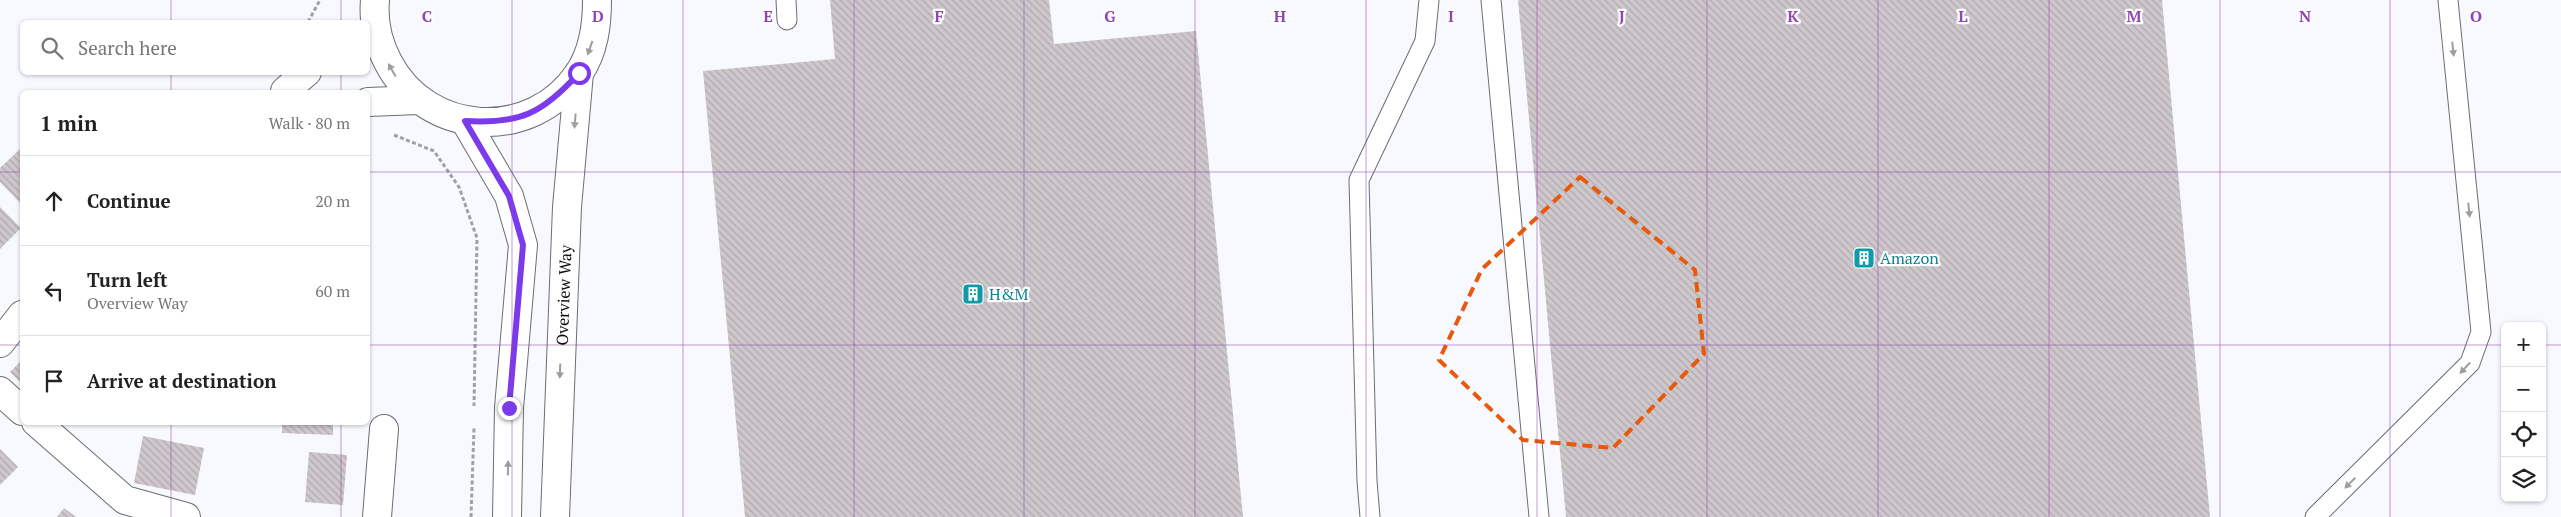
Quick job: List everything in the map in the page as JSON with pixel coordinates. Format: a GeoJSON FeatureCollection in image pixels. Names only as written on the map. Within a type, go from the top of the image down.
{"type":"FeatureCollection","features":[{"type":"Feature","properties":{"kind":"street"},"geometry":{"type":"LineString","coordinates":[[370,11],[379,45],[395,76],[419,100],[441,113],[465,121],[497,123],[529,114],[557,97],[579,73],[591,49],[597,24],[596,0]]}},
{"type":"Feature","properties":{"kind":"street","name":"Overview Way"},"geometry":{"type":"LineString","coordinates":[[554,517],[567,207],[579,73]]}},
{"type":"Feature","properties":{"kind":"street"},"geometry":{"type":"LineString","coordinates":[[287,90],[303,75]]}},
{"type":"Feature","properties":{"kind":"street"},"geometry":{"type":"LineString","coordinates":[[370,102],[419,100]]}},
{"type":"Feature","properties":{"kind":"street"},"geometry":{"type":"LineString","coordinates":[[465,121],[509,196],[523,245],[509,408],[507,517]]}},
{"type":"Feature","properties":{"kind":"street"},"geometry":{"type":"LineString","coordinates":[[0,343],[20,318]]}},
{"type":"Feature","properties":{"kind":"street"},"geometry":{"type":"LineString","coordinates":[[0,391],[20,409]]}},
{"type":"Feature","properties":{"kind":"street"},"geometry":{"type":"LineString","coordinates":[[39,425],[126,500],[186,517]]}},
{"type":"Feature","properties":{"kind":"street"},"geometry":{"type":"LineString","coordinates":[[377,517],[384,430]]}},
{"type":"Feature","properties":{"kind":"lane"},"geometry":{"type":"LineString","coordinates":[[786,0],[787,20]]}},
{"type":"Feature","properties":{"kind":"lane"},"geometry":{"type":"LineString","coordinates":[[1370,517],[1367,481],[1359,180],[1425,41],[1429,0]]}},
{"type":"Feature","properties":{"kind":"lane"},"geometry":{"type":"LineString","coordinates":[[1490,0],[1539,517]]}},
{"type":"Feature","properties":{"kind":"lane"},"geometry":{"type":"LineString","coordinates":[[2316,517],[2470,363],[2481,332],[2448,0]]}},
{"type":"Feature","properties":{"kind":"path"},"geometry":{"type":"LineString","coordinates":[[309,20],[320,0]]}},
{"type":"Feature","properties":{"kind":"path"},"geometry":{"type":"LineString","coordinates":[[388,132],[434,151],[458,187],[477,238],[474,413]]}},
{"type":"Feature","properties":{"kind":"path"},"geometry":{"type":"LineString","coordinates":[[471,517],[474,423]]}},
{"type":"Feature","properties":{"kind":"highlighted area"},"geometry":{"type":"Polygon","coordinates":[[[1580,177],[1695,270],[1704,354],[1613,448],[1523,440],[1439,360],[1482,269],[1580,177]]]}},
{"type":"Feature","properties":{"kind":"building","name":"H&M"},"geometry":{"type":"Polygon","coordinates":[[[830,0],[1049,0],[1054,44],[1196,31],[1243,517],[745,517],[703,71],[835,59],[830,0]]]}},
{"type":"Feature","properties":{"kind":"building","name":"Amazon"},"geometry":{"type":"Polygon","coordinates":[[[1518,0],[2162,0],[2210,517],[1566,517],[1518,0]]]}},
{"type":"Feature","properties":{"kind":"building"},"geometry":{"type":"Polygon","coordinates":[[[20,149],[20,203],[0,182],[0,168],[20,149]]]}},
{"type":"Feature","properties":{"kind":"building"},"geometry":{"type":"Polygon","coordinates":[[[0,207],[20,229],[0,249],[0,207]]]}},
{"type":"Feature","properties":{"kind":"building"},"geometry":{"type":"Polygon","coordinates":[[[20,362],[20,382],[10,372],[20,362]]]}},
{"type":"Feature","properties":{"kind":"building"},"geometry":{"type":"Polygon","coordinates":[[[282,425],[333,425],[333,435],[282,433],[282,425]]]}},
{"type":"Feature","properties":{"kind":"building"},"geometry":{"type":"Polygon","coordinates":[[[143,436],[204,448],[195,495],[134,483],[143,436]]]}},
{"type":"Feature","properties":{"kind":"building"},"geometry":{"type":"Polygon","coordinates":[[[0,449],[18,467],[0,485],[0,449]]]}},
{"type":"Feature","properties":{"kind":"building"},"geometry":{"type":"Polygon","coordinates":[[[309,452],[347,455],[343,505],[305,502],[309,452]]]}},
{"type":"Feature","properties":{"kind":"building"},"geometry":{"type":"Polygon","coordinates":[[[64,508],[76,517],[57,517],[64,508]]]}},
{"type":"Feature","properties":{"kind":"place","name":"Amazon"},"geometry":{"type":"Point","coordinates":[1864,258]}},
{"type":"Feature","properties":{"kind":"place","name":"H&M"},"geometry":{"type":"Point","coordinates":[973,294]}},
{"type":"Feature","properties":{"kind":"route"},"geometry":{"type":"LineString","coordinates":[[509,408],[523,245],[509,196],[465,121],[497,123],[529,114],[557,97],[579,73]]}}]}
